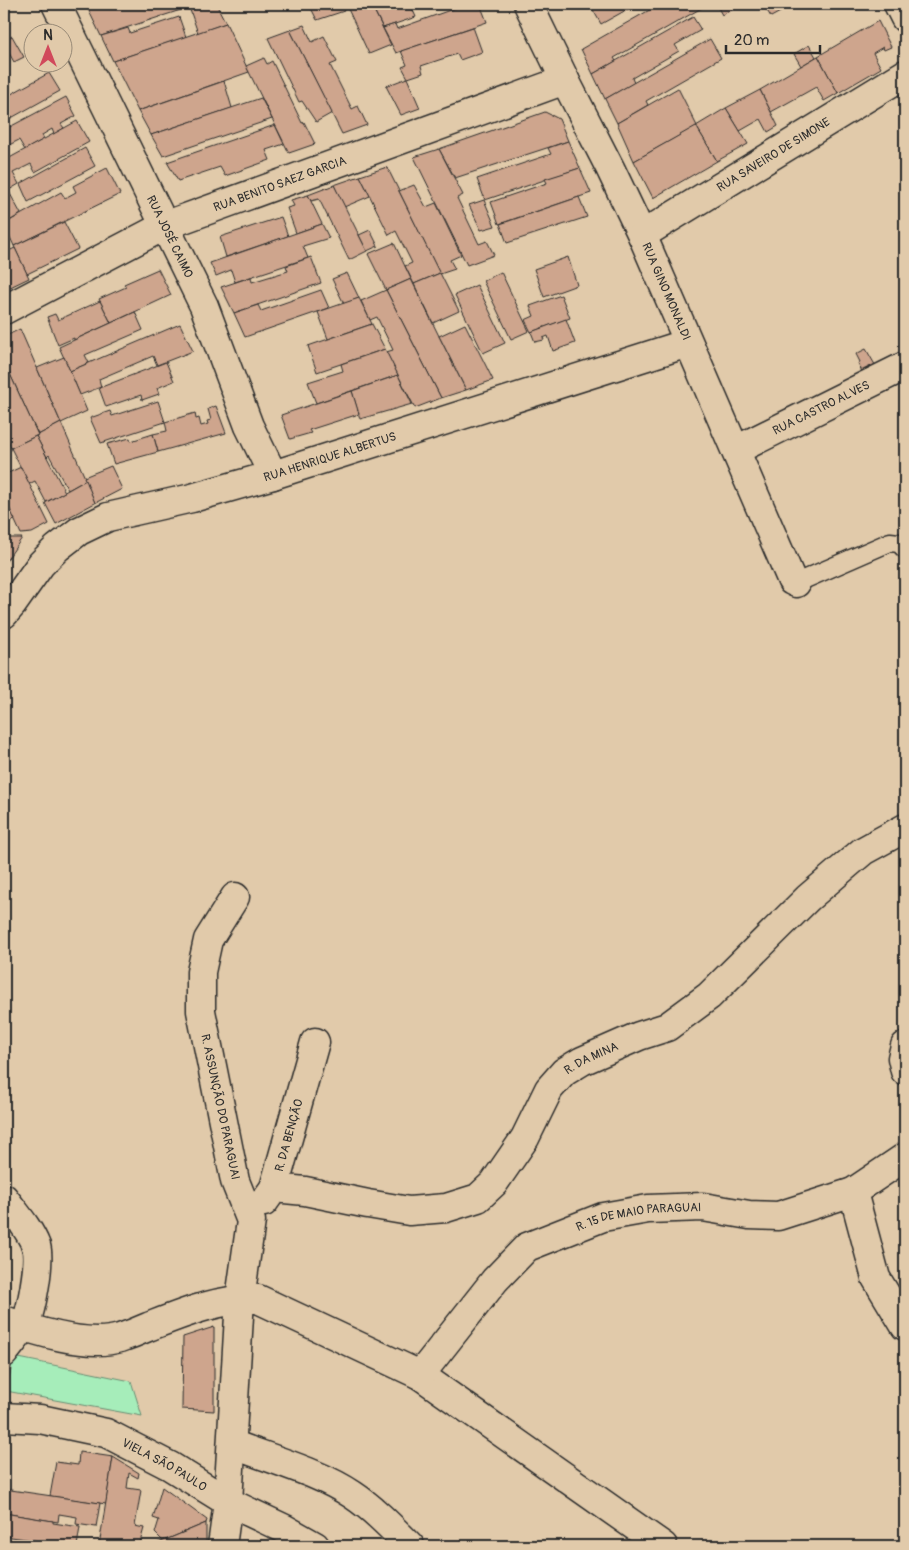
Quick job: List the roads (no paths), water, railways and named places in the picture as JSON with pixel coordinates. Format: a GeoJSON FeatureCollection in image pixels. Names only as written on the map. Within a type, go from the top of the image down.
{"type":"FeatureCollection","features":[{"type":"Feature","properties":{"kind":"street","name":"RUA JOSÉ CAIMO"},"geometry":{"type":"LineString","coordinates":[[56,4],[204,306],[249,426],[273,475]]}},
{"type":"Feature","properties":{"kind":"street","name":"RUA GINO MONALDI"},"geometry":{"type":"LineString","coordinates":[[528,4],[642,235],[792,581],[796,583]]}},
{"type":"Feature","properties":{"kind":"street"},"geometry":{"type":"LineString","coordinates":[[898,4],[905,18]]}},
{"type":"Feature","properties":{"kind":"street","name":"RUA SAVEIRO DE SIMONE"},"geometry":{"type":"LineString","coordinates":[[642,235],[905,74]]}},
{"type":"Feature","properties":{"kind":"street","name":"RUA BENITO SAEZ GARCIA"},"geometry":{"type":"LineString","coordinates":[[4,310],[164,226],[564,80]]}},
{"type":"Feature","properties":{"kind":"street","name":"RUA HENRIQUE ALBERTUS"},"geometry":{"type":"LineString","coordinates":[[4,614],[41,564],[56,548],[79,531],[108,517],[192,498],[273,475],[688,344]]}},
{"type":"Feature","properties":{"kind":"street","name":"RUA CASTRO ALVES"},"geometry":{"type":"LineString","coordinates":[[736,450],[905,366]]}},
{"type":"Feature","properties":{"kind":"street","name":"R. DA MINA"},"geometry":{"type":"LineString","coordinates":[[274,1188],[305,1191],[409,1211],[446,1208],[478,1198],[494,1183],[525,1138],[549,1089],[564,1072],[582,1060],[638,1036],[667,1027],[709,996],[808,898],[863,851],[905,828]]}},
{"type":"Feature","properties":{"kind":"street","name":"R. ASSUNÇÃO DO PARAGUAI"},"geometry":{"type":"LineString","coordinates":[[222,1546],[228,1502],[240,1299],[251,1221],[235,1181],[201,1011],[201,972],[208,940],[235,896]]}},
{"type":"Feature","properties":{"kind":"street","name":"R. DA BENÇÃO"},"geometry":{"type":"LineString","coordinates":[[251,1221],[274,1188],[315,1042]]}},
{"type":"Feature","properties":{"kind":"street"},"geometry":{"type":"LineString","coordinates":[[905,1046],[902,1058],[905,1071]]}},
{"type":"Feature","properties":{"kind":"street","name":"R. 15 DE MAIO PARAGUAI"},"geometry":{"type":"LineString","coordinates":[[420,1375],[495,1280],[527,1247],[603,1217],[648,1209],[704,1207],[749,1215],[778,1216],[853,1192],[905,1158]]}},
{"type":"Feature","properties":{"kind":"street"},"geometry":{"type":"LineString","coordinates":[[853,1192],[876,1278],[905,1326]]}},
{"type":"Feature","properties":{"kind":"street"},"geometry":{"type":"LineString","coordinates":[[4,1198],[24,1224],[36,1247],[38,1263],[36,1281],[14,1324],[4,1353]]}},
{"type":"Feature","properties":{"kind":"street"},"geometry":{"type":"LineString","coordinates":[[14,1324],[84,1341],[118,1339],[194,1309],[240,1299],[258,1299],[420,1375],[663,1546]]}},
{"type":"Feature","properties":{"kind":"street","name":"VIELA SÃO PAULO"},"geometry":{"type":"LineString","coordinates":[[4,1418],[40,1419],[106,1432],[170,1466],[228,1502],[285,1529],[315,1546]]}},
{"type":"Feature","properties":{"kind":"street"},"geometry":{"type":"LineString","coordinates":[[232,1444],[320,1477],[352,1494],[380,1517],[410,1546]]}},
{"type":"Feature","properties":{"kind":"lane"},"geometry":{"type":"LineString","coordinates":[[796,583],[890,542],[899,543],[905,549]]}}]}
